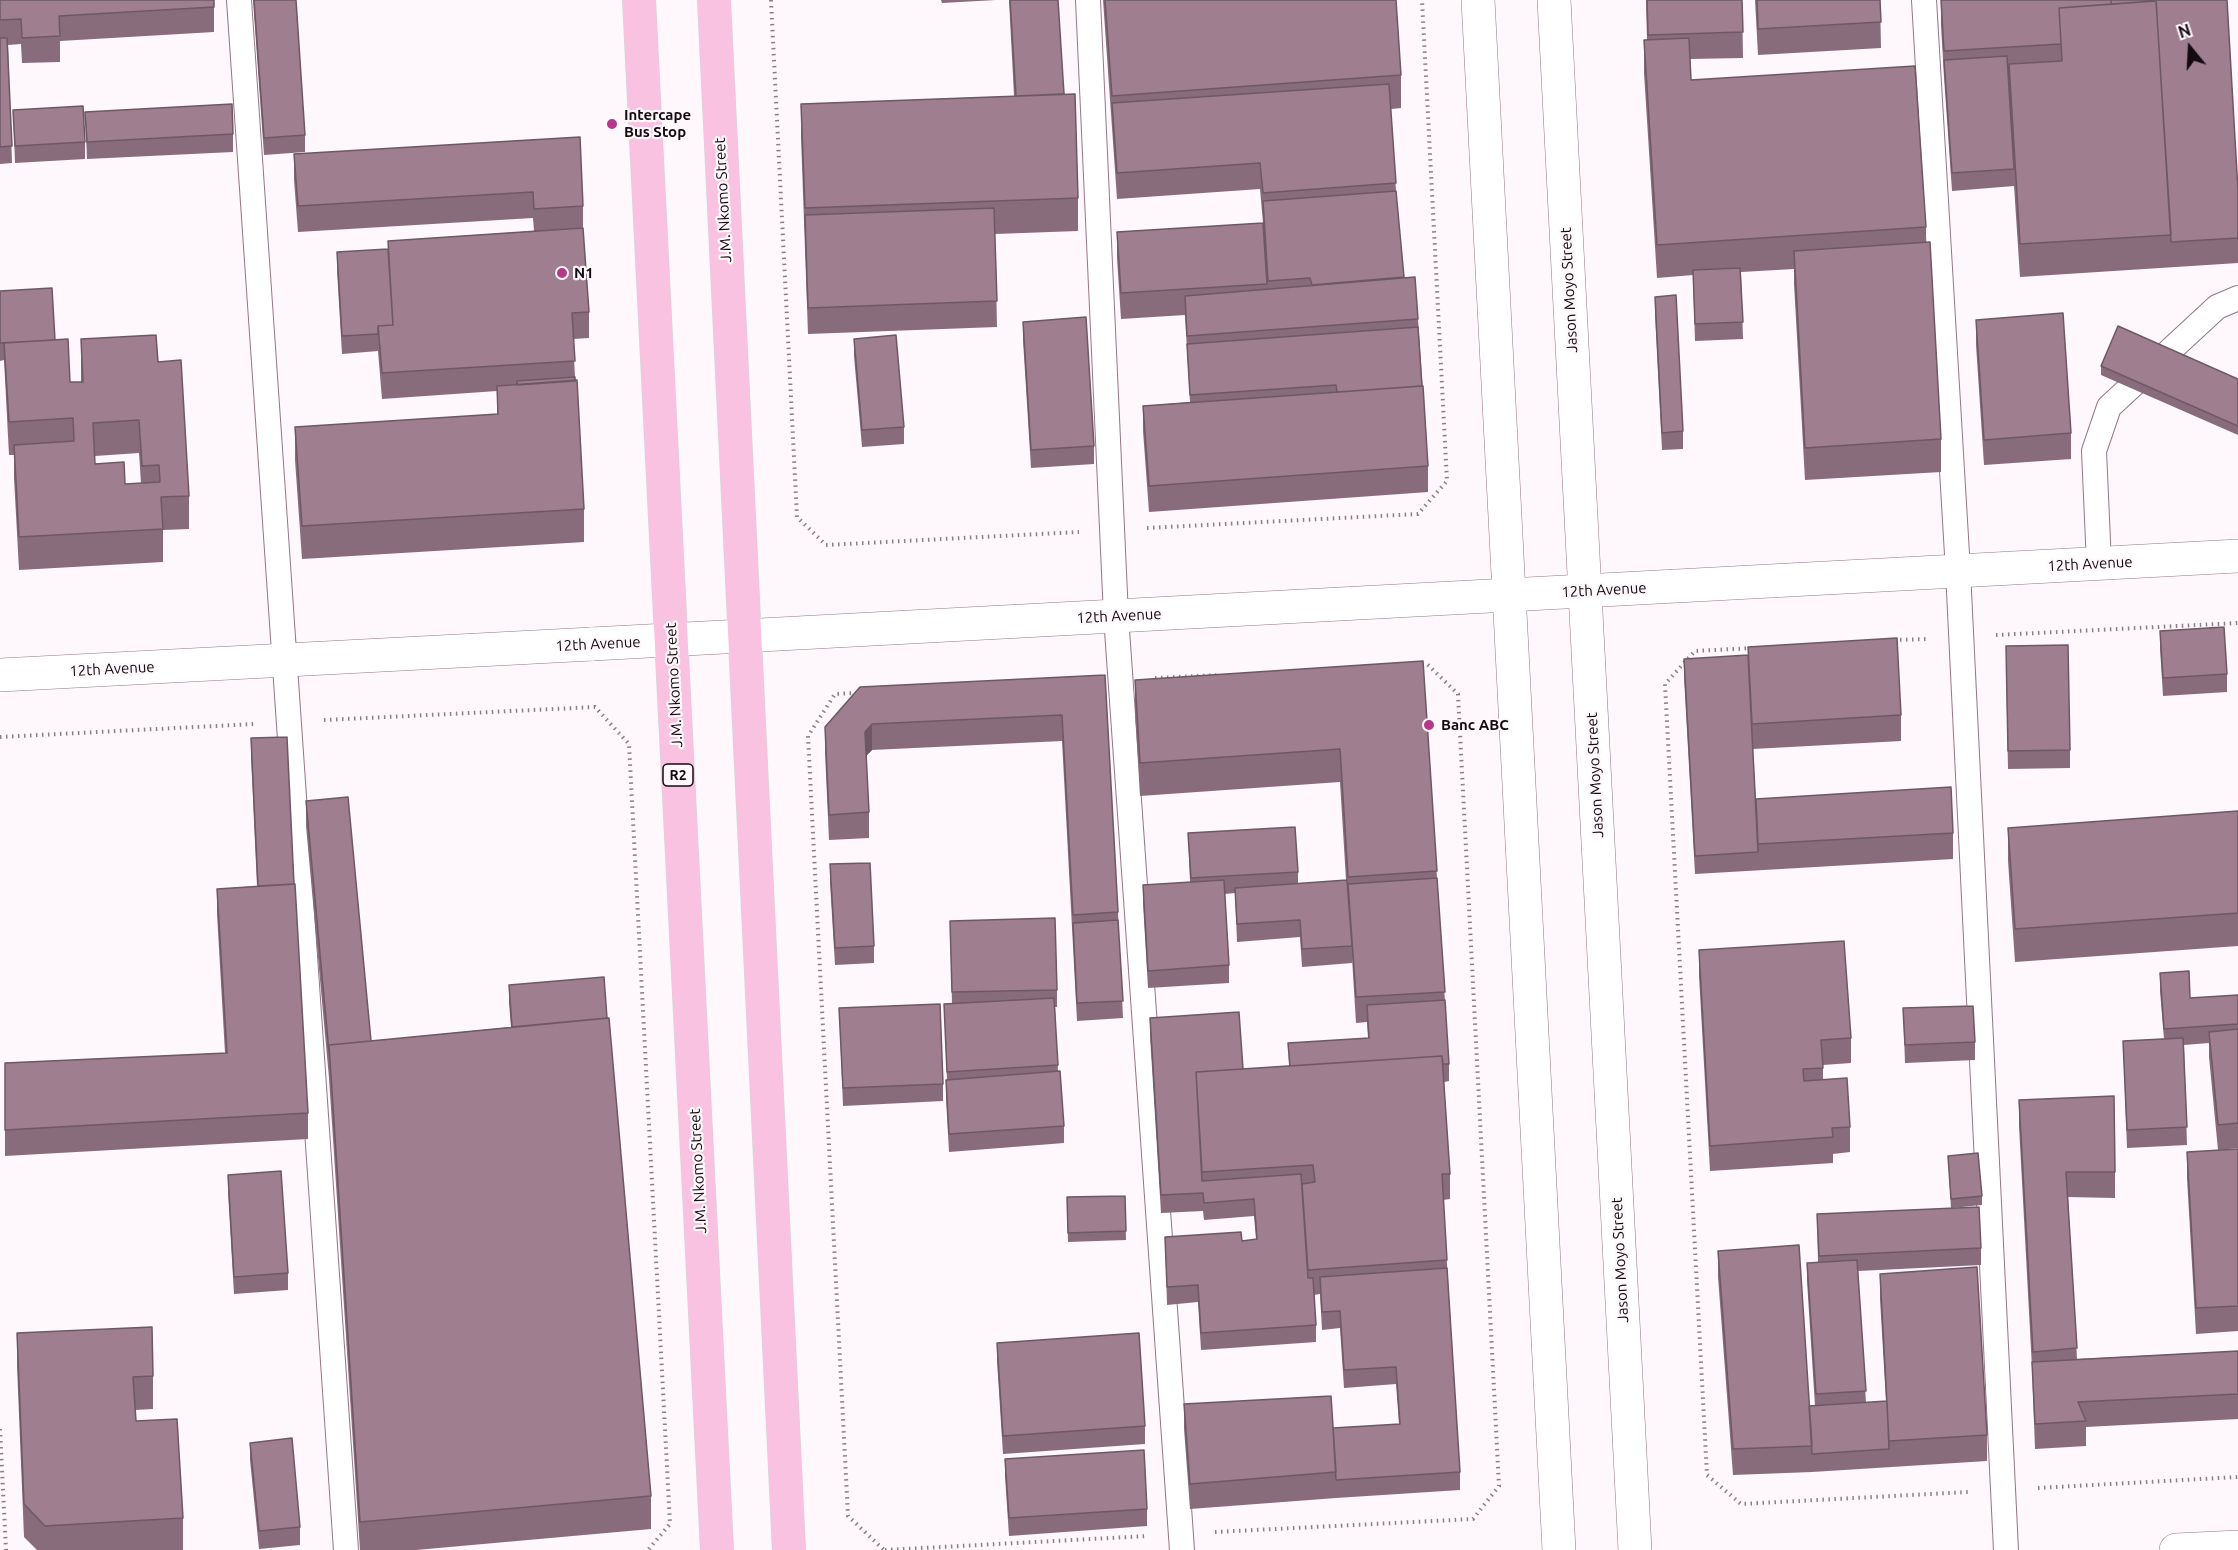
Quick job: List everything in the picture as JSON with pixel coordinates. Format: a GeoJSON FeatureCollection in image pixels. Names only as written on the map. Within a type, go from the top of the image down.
{"type":"FeatureCollection","features":[{"type":"Feature","properties":{"kind":"highway","name":"J.M. Nkomo Street"},"geometry":{"type":"LineString","coordinates":[[639,0],[717,1550]]}},
{"type":"Feature","properties":{"kind":"highway","name":"J.M. Nkomo Street"},"geometry":{"type":"LineString","coordinates":[[714,0],[789,1550]]}},
{"type":"Feature","properties":{"kind":"street"},"geometry":{"type":"LineString","coordinates":[[1478,0],[1559,1550]]}},
{"type":"Feature","properties":{"kind":"street","name":"Jason Moyo Street"},"geometry":{"type":"LineString","coordinates":[[1554,0],[1635,1550]]}},
{"type":"Feature","properties":{"kind":"street","name":"12th Avenue"},"geometry":{"type":"LineString","coordinates":[[0,675],[2238,556]]}},
{"type":"Feature","properties":{"kind":"street"},"geometry":{"type":"LineString","coordinates":[[2176,1550],[2238,1547]]}},
{"type":"Feature","properties":{"kind":"lane"},"geometry":{"type":"LineString","coordinates":[[240,0],[346,1550]]}},
{"type":"Feature","properties":{"kind":"lane"},"geometry":{"type":"LineString","coordinates":[[1088,0],[1116,616],[1182,1550]]}},
{"type":"Feature","properties":{"kind":"lane"},"geometry":{"type":"LineString","coordinates":[[1924,0],[1958,571],[2006,1550]]}},
{"type":"Feature","properties":{"kind":"lane"},"geometry":{"type":"LineString","coordinates":[[2099,564],[2094,451],[2109,407],[2217,307],[2238,298]]}},
{"type":"Feature","properties":{"kind":"path"},"geometry":{"type":"LineString","coordinates":[[771,0],[797,518],[826,545],[1418,514],[1447,481],[1422,0]]}},
{"type":"Feature","properties":{"kind":"path"},"geometry":{"type":"LineString","coordinates":[[1892,641],[2238,623]]}},
{"type":"Feature","properties":{"kind":"path"},"geometry":{"type":"LineString","coordinates":[[1753,648],[1695,651],[1665,684],[1707,1475],[1740,1504],[2238,1477]]}},
{"type":"Feature","properties":{"kind":"path"},"geometry":{"type":"LineString","coordinates":[[595,707],[629,744],[670,1524],[648,1550]]}},
{"type":"Feature","properties":{"kind":"path"},"geometry":{"type":"LineString","coordinates":[[0,1429],[6,1550]]}},
{"type":"Feature","properties":{"kind":"building"},"geometry":{"type":"Polygon","coordinates":[[[0,0],[214,0],[214,7],[59,16],[60,36],[22,38],[21,19],[0,20],[0,0]]]}},
{"type":"Feature","properties":{"kind":"building"},"geometry":{"type":"Polygon","coordinates":[[[254,0],[296,0],[305,135],[264,138],[254,0]]]}},
{"type":"Feature","properties":{"kind":"building"},"geometry":{"type":"Polygon","coordinates":[[[1010,0],[1058,0],[1064,94],[1016,96],[1010,0]]]}},
{"type":"Feature","properties":{"kind":"building"},"geometry":{"type":"Polygon","coordinates":[[[1105,0],[1396,0],[1401,75],[1112,96],[1105,0]]]}},
{"type":"Feature","properties":{"kind":"building"},"geometry":{"type":"Polygon","coordinates":[[[1647,0],[1742,0],[1743,32],[1648,35],[1647,0]]]}},
{"type":"Feature","properties":{"kind":"building"},"geometry":{"type":"Polygon","coordinates":[[[1757,0],[1880,0],[1881,22],[1758,29],[1757,0]]]}},
{"type":"Feature","properties":{"kind":"building"},"geometry":{"type":"Polygon","coordinates":[[[1941,0],[2111,0],[2111,4],[2059,8],[2061,44],[1944,51],[1941,0]]]}},
{"type":"Feature","properties":{"kind":"building"},"geometry":{"type":"Polygon","coordinates":[[[2111,0],[2155,0],[2155,1],[2111,4],[2111,0]]]}},
{"type":"Feature","properties":{"kind":"building"},"geometry":{"type":"Polygon","coordinates":[[[2156,0],[2227,0],[2238,191],[2238,238],[2171,242],[2156,0]]]}},
{"type":"Feature","properties":{"kind":"building"},"geometry":{"type":"Polygon","coordinates":[[[2156,1],[2171,235],[2020,244],[2009,64],[2062,61],[2059,8],[2156,1]]]}},
{"type":"Feature","properties":{"kind":"building"},"geometry":{"type":"Polygon","coordinates":[[[0,38],[7,38],[12,146],[0,147],[0,38]]]}},
{"type":"Feature","properties":{"kind":"building"},"geometry":{"type":"Polygon","coordinates":[[[1689,38],[1691,80],[1915,66],[1926,227],[1657,245],[1644,40],[1689,38]]]}},
{"type":"Feature","properties":{"kind":"building"},"geometry":{"type":"Polygon","coordinates":[[[2007,56],[2014,169],[1952,173],[1944,60],[2007,56]]]}},
{"type":"Feature","properties":{"kind":"building"},"geometry":{"type":"Polygon","coordinates":[[[1389,84],[1396,183],[1263,193],[1260,163],[1117,173],[1112,103],[1389,84]]]}},
{"type":"Feature","properties":{"kind":"building"},"geometry":{"type":"Polygon","coordinates":[[[1075,94],[1078,198],[805,208],[801,104],[1075,94]]]}},
{"type":"Feature","properties":{"kind":"building"},"geometry":{"type":"Polygon","coordinates":[[[232,104],[233,134],[87,142],[85,112],[232,104]]]}},
{"type":"Feature","properties":{"kind":"building"},"geometry":{"type":"Polygon","coordinates":[[[83,106],[85,142],[15,146],[13,110],[83,106]]]}},
{"type":"Feature","properties":{"kind":"building"},"geometry":{"type":"Polygon","coordinates":[[[580,137],[583,206],[534,209],[533,192],[298,206],[294,154],[580,137]]]}},
{"type":"Feature","properties":{"kind":"building"},"geometry":{"type":"Polygon","coordinates":[[[1396,191],[1404,277],[1312,285],[1310,278],[1268,281],[1263,201],[1396,191]]]}},
{"type":"Feature","properties":{"kind":"building"},"geometry":{"type":"Polygon","coordinates":[[[994,208],[997,301],[808,308],[805,215],[994,208]]]}},
{"type":"Feature","properties":{"kind":"building"},"geometry":{"type":"Polygon","coordinates":[[[1263,223],[1267,284],[1121,293],[1117,232],[1263,223]]]}},
{"type":"Feature","properties":{"kind":"building"},"geometry":{"type":"Polygon","coordinates":[[[583,228],[589,312],[572,313],[575,361],[382,373],[378,326],[393,325],[388,241],[583,228]]]}},
{"type":"Feature","properties":{"kind":"building"},"geometry":{"type":"Polygon","coordinates":[[[1930,242],[1941,439],[1805,448],[1794,251],[1930,242]]]}},
{"type":"Feature","properties":{"kind":"building"},"geometry":{"type":"Polygon","coordinates":[[[388,249],[393,325],[378,326],[378,334],[342,336],[337,252],[388,249]]]}},
{"type":"Feature","properties":{"kind":"building"},"geometry":{"type":"Polygon","coordinates":[[[1740,268],[1743,322],[1695,324],[1693,270],[1740,268]]]}},
{"type":"Feature","properties":{"kind":"building"},"geometry":{"type":"Polygon","coordinates":[[[1415,277],[1418,319],[1187,336],[1185,296],[1415,277]]]}},
{"type":"Feature","properties":{"kind":"building"},"geometry":{"type":"Polygon","coordinates":[[[52,288],[55,340],[0,343],[0,291],[52,288]]]}},
{"type":"Feature","properties":{"kind":"building"},"geometry":{"type":"Polygon","coordinates":[[[1676,295],[1683,431],[1662,433],[1655,297],[1676,295]]]}},
{"type":"Feature","properties":{"kind":"building"},"geometry":{"type":"Polygon","coordinates":[[[2063,313],[2071,433],[1984,440],[1976,320],[2063,313]]]}},
{"type":"Feature","properties":{"kind":"building"},"geometry":{"type":"Polygon","coordinates":[[[1086,317],[1094,446],[1031,450],[1023,322],[1086,317]]]}},
{"type":"Feature","properties":{"kind":"building"},"geometry":{"type":"Polygon","coordinates":[[[2118,326],[2238,379],[2238,426],[2101,366],[2118,326]]]}},
{"type":"Feature","properties":{"kind":"building"},"geometry":{"type":"Polygon","coordinates":[[[1418,327],[1422,386],[1337,392],[1336,385],[1190,395],[1187,344],[1418,327]]]}},
{"type":"Feature","properties":{"kind":"building"},"geometry":{"type":"Polygon","coordinates":[[[156,335],[158,362],[181,360],[189,496],[161,497],[163,529],[19,537],[14,445],[74,441],[73,418],[9,422],[4,343],[68,339],[70,382],[83,382],[81,339],[156,335]],[[139,420],[93,423],[95,464],[124,462],[125,484],[160,482],[159,465],[142,466],[139,420]]]}},
{"type":"Feature","properties":{"kind":"building"},"geometry":{"type":"Polygon","coordinates":[[[896,335],[904,427],[862,430],[854,339],[896,335]]]}},
{"type":"Feature","properties":{"kind":"building"},"geometry":{"type":"Polygon","coordinates":[[[575,377],[575,381],[517,385],[517,381],[575,377]]]}},
{"type":"Feature","properties":{"kind":"building"},"geometry":{"type":"Polygon","coordinates":[[[577,380],[584,509],[302,526],[295,427],[498,414],[497,386],[577,380]]]}},
{"type":"Feature","properties":{"kind":"building"},"geometry":{"type":"Polygon","coordinates":[[[1423,386],[1428,466],[1149,486],[1143,406],[1423,386]]]}},
{"type":"Feature","properties":{"kind":"building"},"geometry":{"type":"Polygon","coordinates":[[[2224,627],[2227,674],[2163,678],[2160,631],[2224,627]]]}},
{"type":"Feature","properties":{"kind":"building"},"geometry":{"type":"Polygon","coordinates":[[[1897,638],[1901,715],[1752,724],[1748,647],[1897,638]]]}},
{"type":"Feature","properties":{"kind":"building"},"geometry":{"type":"Polygon","coordinates":[[[2068,645],[2070,750],[2008,751],[2006,646],[2068,645]]]}},
{"type":"Feature","properties":{"kind":"building"},"geometry":{"type":"Polygon","coordinates":[[[1748,655],[1758,852],[1695,856],[1684,659],[1748,655]]]}},
{"type":"Feature","properties":{"kind":"building"},"geometry":{"type":"Polygon","coordinates":[[[1423,661],[1437,871],[1348,877],[1340,749],[1140,763],[1135,680],[1423,661]]]}},
{"type":"Feature","properties":{"kind":"building"},"geometry":{"type":"Polygon","coordinates":[[[1105,675],[1118,912],[1073,915],[1062,715],[872,724],[865,732],[869,812],[829,815],[825,727],[860,687],[1105,675]]]}},
{"type":"Feature","properties":{"kind":"building"},"geometry":{"type":"Polygon","coordinates":[[[287,737],[294,884],[258,886],[251,738],[287,737]]]}},
{"type":"Feature","properties":{"kind":"building"},"geometry":{"type":"Polygon","coordinates":[[[1951,787],[1953,833],[1758,844],[1756,799],[1951,787]]]}},
{"type":"Feature","properties":{"kind":"building"},"geometry":{"type":"Polygon","coordinates":[[[348,797],[371,1041],[329,1045],[329,1052],[306,801],[348,797]]]}},
{"type":"Feature","properties":{"kind":"building"},"geometry":{"type":"Polygon","coordinates":[[[2238,811],[2238,913],[2015,929],[2008,828],[2238,811]]]}},
{"type":"Feature","properties":{"kind":"building"},"geometry":{"type":"Polygon","coordinates":[[[1295,827],[1298,872],[1191,878],[1188,833],[1295,827]]]}},
{"type":"Feature","properties":{"kind":"building"},"geometry":{"type":"Polygon","coordinates":[[[870,863],[874,946],[835,948],[830,864],[870,863]]]}},
{"type":"Feature","properties":{"kind":"building"},"geometry":{"type":"Polygon","coordinates":[[[1437,878],[1445,992],[1356,997],[1348,884],[1437,878]]]}},
{"type":"Feature","properties":{"kind":"building"},"geometry":{"type":"Polygon","coordinates":[[[1224,880],[1229,965],[1148,971],[1143,885],[1224,880]]]}},
{"type":"Feature","properties":{"kind":"building"},"geometry":{"type":"Polygon","coordinates":[[[1347,880],[1352,946],[1302,949],[1300,920],[1237,924],[1235,888],[1347,880]]]}},
{"type":"Feature","properties":{"kind":"building"},"geometry":{"type":"Polygon","coordinates":[[[295,884],[308,1113],[5,1130],[5,1063],[227,1053],[217,889],[295,884]]]}},
{"type":"Feature","properties":{"kind":"building"},"geometry":{"type":"Polygon","coordinates":[[[1055,918],[1057,990],[952,992],[950,921],[1055,918]]]}},
{"type":"Feature","properties":{"kind":"building"},"geometry":{"type":"Polygon","coordinates":[[[1118,920],[1123,1001],[1077,1003],[1073,923],[1118,920]]]}},
{"type":"Feature","properties":{"kind":"building"},"geometry":{"type":"Polygon","coordinates":[[[1844,941],[1851,1038],[1821,1040],[1823,1068],[1803,1069],[1804,1081],[1847,1078],[1850,1127],[1832,1128],[1833,1137],[1710,1146],[1699,950],[1844,941]]]}},
{"type":"Feature","properties":{"kind":"building"},"geometry":{"type":"Polygon","coordinates":[[[2189,971],[2190,998],[2238,995],[2238,1024],[2164,1029],[2160,973],[2189,971]]]}},
{"type":"Feature","properties":{"kind":"building"},"geometry":{"type":"Polygon","coordinates":[[[604,977],[607,1018],[512,1027],[509,985],[604,977]]]}},
{"type":"Feature","properties":{"kind":"building"},"geometry":{"type":"Polygon","coordinates":[[[1054,998],[1058,1065],[947,1072],[944,1004],[1054,998]]]}},
{"type":"Feature","properties":{"kind":"building"},"geometry":{"type":"Polygon","coordinates":[[[1445,1000],[1449,1064],[1443,1064],[1442,1056],[1290,1066],[1288,1043],[1369,1038],[1367,1005],[1445,1000]]]}},
{"type":"Feature","properties":{"kind":"building"},"geometry":{"type":"Polygon","coordinates":[[[940,1004],[943,1084],[843,1088],[839,1008],[940,1004]]]}},
{"type":"Feature","properties":{"kind":"building"},"geometry":{"type":"Polygon","coordinates":[[[1973,1006],[1975,1042],[1905,1045],[1903,1008],[1973,1006]]]}},
{"type":"Feature","properties":{"kind":"building"},"geometry":{"type":"Polygon","coordinates":[[[1239,1012],[1243,1069],[1196,1072],[1202,1181],[1301,1174],[1308,1278],[1313,1278],[1316,1325],[1201,1333],[1198,1285],[1167,1287],[1165,1237],[1241,1232],[1242,1241],[1257,1239],[1254,1199],[1204,1203],[1203,1193],[1161,1195],[1150,1018],[1239,1012]]]}},
{"type":"Feature","properties":{"kind":"building"},"geometry":{"type":"Polygon","coordinates":[[[609,1018],[651,1496],[360,1522],[329,1045],[609,1018]]]}},
{"type":"Feature","properties":{"kind":"building"},"geometry":{"type":"Polygon","coordinates":[[[2238,1029],[2238,1123],[2218,1125],[2209,1032],[2238,1029]]]}},
{"type":"Feature","properties":{"kind":"building"},"geometry":{"type":"Polygon","coordinates":[[[2183,1038],[2187,1127],[2127,1130],[2123,1041],[2183,1038]]]}},
{"type":"Feature","properties":{"kind":"building"},"geometry":{"type":"Polygon","coordinates":[[[1442,1056],[1450,1174],[1442,1174],[1447,1260],[1308,1270],[1302,1184],[1315,1182],[1313,1165],[1202,1172],[1196,1072],[1442,1056]]]}},
{"type":"Feature","properties":{"kind":"building"},"geometry":{"type":"Polygon","coordinates":[[[1060,1071],[1064,1126],[949,1134],[946,1080],[1060,1071]]]}},
{"type":"Feature","properties":{"kind":"building"},"geometry":{"type":"Polygon","coordinates":[[[2114,1096],[2115,1172],[2066,1172],[2077,1348],[2033,1352],[2019,1100],[2114,1096]]]}},
{"type":"Feature","properties":{"kind":"building"},"geometry":{"type":"Polygon","coordinates":[[[2238,1149],[2238,1306],[2196,1308],[2187,1152],[2238,1149]]]}},
{"type":"Feature","properties":{"kind":"building"},"geometry":{"type":"Polygon","coordinates":[[[1978,1153],[1982,1196],[1951,1199],[1948,1156],[1978,1153]]]}},
{"type":"Feature","properties":{"kind":"building"},"geometry":{"type":"Polygon","coordinates":[[[281,1171],[288,1273],[234,1277],[228,1175],[281,1171]]]}},
{"type":"Feature","properties":{"kind":"building"},"geometry":{"type":"Polygon","coordinates":[[[1125,1196],[1126,1231],[1068,1233],[1067,1197],[1125,1196]]]}},
{"type":"Feature","properties":{"kind":"building"},"geometry":{"type":"Polygon","coordinates":[[[1979,1207],[1981,1248],[1819,1256],[1817,1214],[1979,1207]]]}},
{"type":"Feature","properties":{"kind":"building"},"geometry":{"type":"Polygon","coordinates":[[[1799,1245],[1812,1446],[1733,1449],[1718,1251],[1799,1245]]]}},
{"type":"Feature","properties":{"kind":"building"},"geometry":{"type":"Polygon","coordinates":[[[1857,1260],[1866,1391],[1816,1394],[1807,1263],[1857,1260]]]}},
{"type":"Feature","properties":{"kind":"building"},"geometry":{"type":"Polygon","coordinates":[[[1977,1267],[1987,1435],[1889,1441],[1880,1274],[1977,1267]]]}},
{"type":"Feature","properties":{"kind":"building"},"geometry":{"type":"Polygon","coordinates":[[[1447,1268],[1460,1472],[1336,1480],[1333,1428],[1400,1424],[1396,1367],[1344,1370],[1340,1311],[1322,1312],[1320,1277],[1447,1268]]]}},
{"type":"Feature","properties":{"kind":"building"},"geometry":{"type":"Polygon","coordinates":[[[152,1327],[153,1376],[133,1377],[136,1421],[177,1419],[183,1518],[45,1526],[24,1504],[17,1333],[152,1327]]]}},
{"type":"Feature","properties":{"kind":"building"},"geometry":{"type":"Polygon","coordinates":[[[1139,1333],[1145,1426],[1003,1436],[997,1343],[1139,1333]]]}},
{"type":"Feature","properties":{"kind":"building"},"geometry":{"type":"Polygon","coordinates":[[[2238,1351],[2238,1394],[2078,1402],[2086,1421],[2035,1424],[2032,1362],[2238,1351]]]}},
{"type":"Feature","properties":{"kind":"building"},"geometry":{"type":"Polygon","coordinates":[[[1331,1396],[1336,1472],[1190,1484],[1184,1404],[1331,1396]]]}},
{"type":"Feature","properties":{"kind":"building"},"geometry":{"type":"Polygon","coordinates":[[[1887,1401],[1889,1449],[1812,1454],[1809,1406],[1887,1401]]]}},
{"type":"Feature","properties":{"kind":"building"},"geometry":{"type":"Polygon","coordinates":[[[292,1438],[300,1527],[259,1531],[250,1443],[292,1438]]]}},
{"type":"Feature","properties":{"kind":"building"},"geometry":{"type":"Polygon","coordinates":[[[1144,1450],[1147,1509],[1009,1518],[1005,1459],[1144,1450]]]}},
{"type":"Feature","properties":{"kind":"place","name":"Intercape Bus Stop"},"geometry":{"type":"Point","coordinates":[612,124]}},
{"type":"Feature","properties":{"kind":"place","name":"N1"},"geometry":{"type":"Point","coordinates":[562,273]}},
{"type":"Feature","properties":{"kind":"place","name":"Banc ABC"},"geometry":{"type":"Point","coordinates":[1429,725]}}]}
